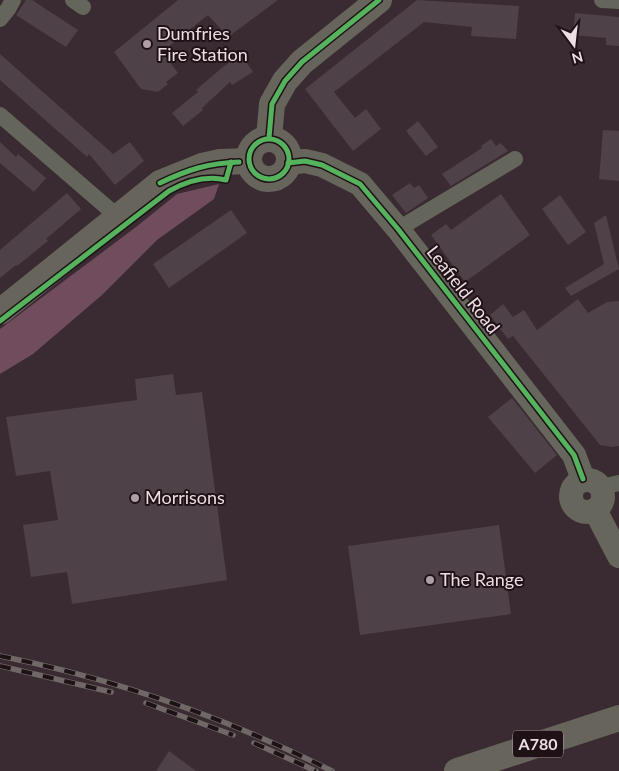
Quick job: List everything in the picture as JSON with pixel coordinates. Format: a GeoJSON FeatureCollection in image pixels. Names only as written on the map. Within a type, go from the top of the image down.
{"type":"FeatureCollection","features":[{"type":"Feature","properties":{"kind":"main road"},"geometry":{"type":"LineString","coordinates":[[269,138],[272,104],[285,81],[302,62],[379,0]]}},
{"type":"Feature","properties":{"kind":"main road"},"geometry":{"type":"LineString","coordinates":[[269,138],[280,142],[287,151],[288,163],[281,174],[268,179],[258,176],[253,172],[248,161],[254,145],[258,141],[269,138]]}},
{"type":"Feature","properties":{"kind":"main road"},"geometry":{"type":"LineString","coordinates":[[0,312],[160,183],[202,166],[220,162],[248,161]]}},
{"type":"Feature","properties":{"kind":"main road","name":"A780"},"geometry":{"type":"LineString","coordinates":[[457,771],[619,718]]}},
{"type":"Feature","properties":{"kind":"street"},"geometry":{"type":"LineString","coordinates":[[0,20],[13,0]]}},
{"type":"Feature","properties":{"kind":"street"},"geometry":{"type":"LineString","coordinates":[[602,0],[619,2]]}},
{"type":"Feature","properties":{"kind":"street"},"geometry":{"type":"LineString","coordinates":[[0,115],[117,216]]}},
{"type":"Feature","properties":{"kind":"street"},"geometry":{"type":"LineString","coordinates":[[398,229],[515,159]]}},
{"type":"Feature","properties":{"kind":"street","name":"Leafield Road"},"geometry":{"type":"LineString","coordinates":[[288,163],[305,160],[322,165],[360,184],[398,229],[574,455],[601,483]]}},
{"type":"Feature","properties":{"kind":"street"},"geometry":{"type":"LineString","coordinates":[[601,483],[578,481],[572,489],[571,500],[576,508],[581,511],[591,512],[595,510],[619,556]]}},
{"type":"Feature","properties":{"kind":"shaded area"},"geometry":{"type":"Polygon","coordinates":[[[219,184],[214,199],[157,240],[102,295],[33,354],[0,374],[0,329],[177,194],[219,184]]]}},
{"type":"Feature","properties":{"kind":"building"},"geometry":{"type":"Polygon","coordinates":[[[26,0],[32,0],[78,30],[66,47],[16,15],[26,0]]]}},
{"type":"Feature","properties":{"kind":"building","name":"Dumfries Fire Station"},"geometry":{"type":"Polygon","coordinates":[[[178,0],[278,0],[228,37],[208,15],[162,52],[178,73],[166,82],[168,84],[158,92],[141,89],[114,52],[178,0]]]}},
{"type":"Feature","properties":{"kind":"building"},"geometry":{"type":"Polygon","coordinates":[[[417,0],[519,6],[516,39],[471,36],[472,27],[424,22],[334,92],[355,118],[366,109],[381,129],[353,151],[305,89],[417,0]]]}},
{"type":"Feature","properties":{"kind":"building"},"geometry":{"type":"Polygon","coordinates":[[[575,13],[619,17],[619,46],[606,45],[606,38],[573,35],[575,13]]]}},
{"type":"Feature","properties":{"kind":"building"},"geometry":{"type":"Polygon","coordinates":[[[0,54],[113,154],[130,142],[144,161],[115,185],[89,154],[87,157],[0,80],[0,54]]]}},
{"type":"Feature","properties":{"kind":"building"},"geometry":{"type":"Polygon","coordinates":[[[241,54],[253,72],[232,85],[230,82],[202,108],[203,110],[183,126],[172,113],[198,92],[196,90],[241,54]]]}},
{"type":"Feature","properties":{"kind":"building"},"geometry":{"type":"Polygon","coordinates":[[[418,121],[438,147],[426,156],[406,131],[418,121]]]}},
{"type":"Feature","properties":{"kind":"building"},"geometry":{"type":"Polygon","coordinates":[[[603,130],[619,131],[619,181],[599,179],[603,130]]]}},
{"type":"Feature","properties":{"kind":"building"},"geometry":{"type":"Polygon","coordinates":[[[491,139],[496,146],[501,143],[508,151],[451,186],[442,174],[482,148],[481,146],[491,139]]]}},
{"type":"Feature","properties":{"kind":"building"},"geometry":{"type":"Polygon","coordinates":[[[0,142],[16,157],[18,154],[46,178],[34,192],[0,163],[0,142]]]}},
{"type":"Feature","properties":{"kind":"building"},"geometry":{"type":"Polygon","coordinates":[[[410,183],[414,188],[419,185],[428,198],[406,213],[392,195],[410,183]]]}},
{"type":"Feature","properties":{"kind":"building"},"geometry":{"type":"Polygon","coordinates":[[[67,193],[81,209],[46,239],[48,241],[0,278],[0,250],[67,193]]]}},
{"type":"Feature","properties":{"kind":"building"},"geometry":{"type":"Polygon","coordinates":[[[501,194],[530,235],[465,282],[431,235],[446,224],[451,230],[501,194]]]}},
{"type":"Feature","properties":{"kind":"building"},"geometry":{"type":"Polygon","coordinates":[[[560,195],[586,232],[568,245],[542,209],[560,195]]]}},
{"type":"Feature","properties":{"kind":"building"},"geometry":{"type":"Polygon","coordinates":[[[231,210],[247,233],[169,288],[153,264],[231,210]]]}},
{"type":"Feature","properties":{"kind":"building"},"geometry":{"type":"Polygon","coordinates":[[[606,215],[619,269],[571,296],[565,288],[604,264],[594,223],[606,215]]]}},
{"type":"Feature","properties":{"kind":"building"},"geometry":{"type":"Polygon","coordinates":[[[578,299],[588,313],[607,302],[619,301],[619,446],[600,445],[513,336],[508,339],[490,315],[503,304],[513,317],[524,310],[537,330],[578,299]]]}},
{"type":"Feature","properties":{"kind":"building","name":"Morrisons"},"geometry":{"type":"Polygon","coordinates":[[[173,374],[176,395],[202,392],[227,580],[72,604],[67,572],[31,577],[23,525],[58,520],[50,471],[16,476],[6,417],[137,400],[135,379],[173,374]]]}},
{"type":"Feature","properties":{"kind":"building"},"geometry":{"type":"Polygon","coordinates":[[[512,398],[557,455],[535,473],[488,417],[512,398]]]}},
{"type":"Feature","properties":{"kind":"building","name":"The Range"},"geometry":{"type":"Polygon","coordinates":[[[499,525],[511,614],[360,635],[348,546],[499,525]]]}},
{"type":"Feature","properties":{"kind":"building"},"geometry":{"type":"Polygon","coordinates":[[[169,751],[196,771],[156,771],[169,751]]]}},
{"type":"Feature","properties":{"kind":"railway"},"geometry":{"type":"LineString","coordinates":[[0,656],[86,676],[170,702],[252,734],[332,771]]}},
{"type":"Feature","properties":{"kind":"railway"},"geometry":{"type":"LineString","coordinates":[[0,666],[111,692]]}},
{"type":"Feature","properties":{"kind":"railway"},"geometry":{"type":"LineString","coordinates":[[146,703],[233,735]]}},
{"type":"Feature","properties":{"kind":"railway"},"geometry":{"type":"LineString","coordinates":[[254,743],[316,771]]}},
{"type":"Feature","properties":{"kind":"cycle path"},"geometry":{"type":"LineString","coordinates":[[269,138],[272,104],[285,81],[302,62],[379,0]]}},
{"type":"Feature","properties":{"kind":"cycle path"},"geometry":{"type":"LineString","coordinates":[[265,139],[273,139],[280,142],[286,148],[289,159],[286,170],[280,176],[273,179],[265,179],[258,176],[252,170],[249,163],[249,155],[252,148],[258,142],[265,139]]}},
{"type":"Feature","properties":{"kind":"cycle path"},"geometry":{"type":"LineString","coordinates":[[288,163],[305,161],[322,165],[360,184],[398,229],[574,455],[583,479]]}},
{"type":"Feature","properties":{"kind":"cycle path"},"geometry":{"type":"LineString","coordinates":[[0,321],[169,191],[197,180],[211,178],[226,180],[231,162]]}},
{"type":"Feature","properties":{"kind":"cycle path"},"geometry":{"type":"LineString","coordinates":[[160,183],[198,168],[239,162]]}},
{"type":"Feature","properties":{"kind":"place","name":"Dumfries Fire Station"},"geometry":{"type":"Point","coordinates":[147,44]}},
{"type":"Feature","properties":{"kind":"place","name":"Morrisons"},"geometry":{"type":"Point","coordinates":[135,498]}},
{"type":"Feature","properties":{"kind":"place","name":"The Range"},"geometry":{"type":"Point","coordinates":[430,580]}}]}
